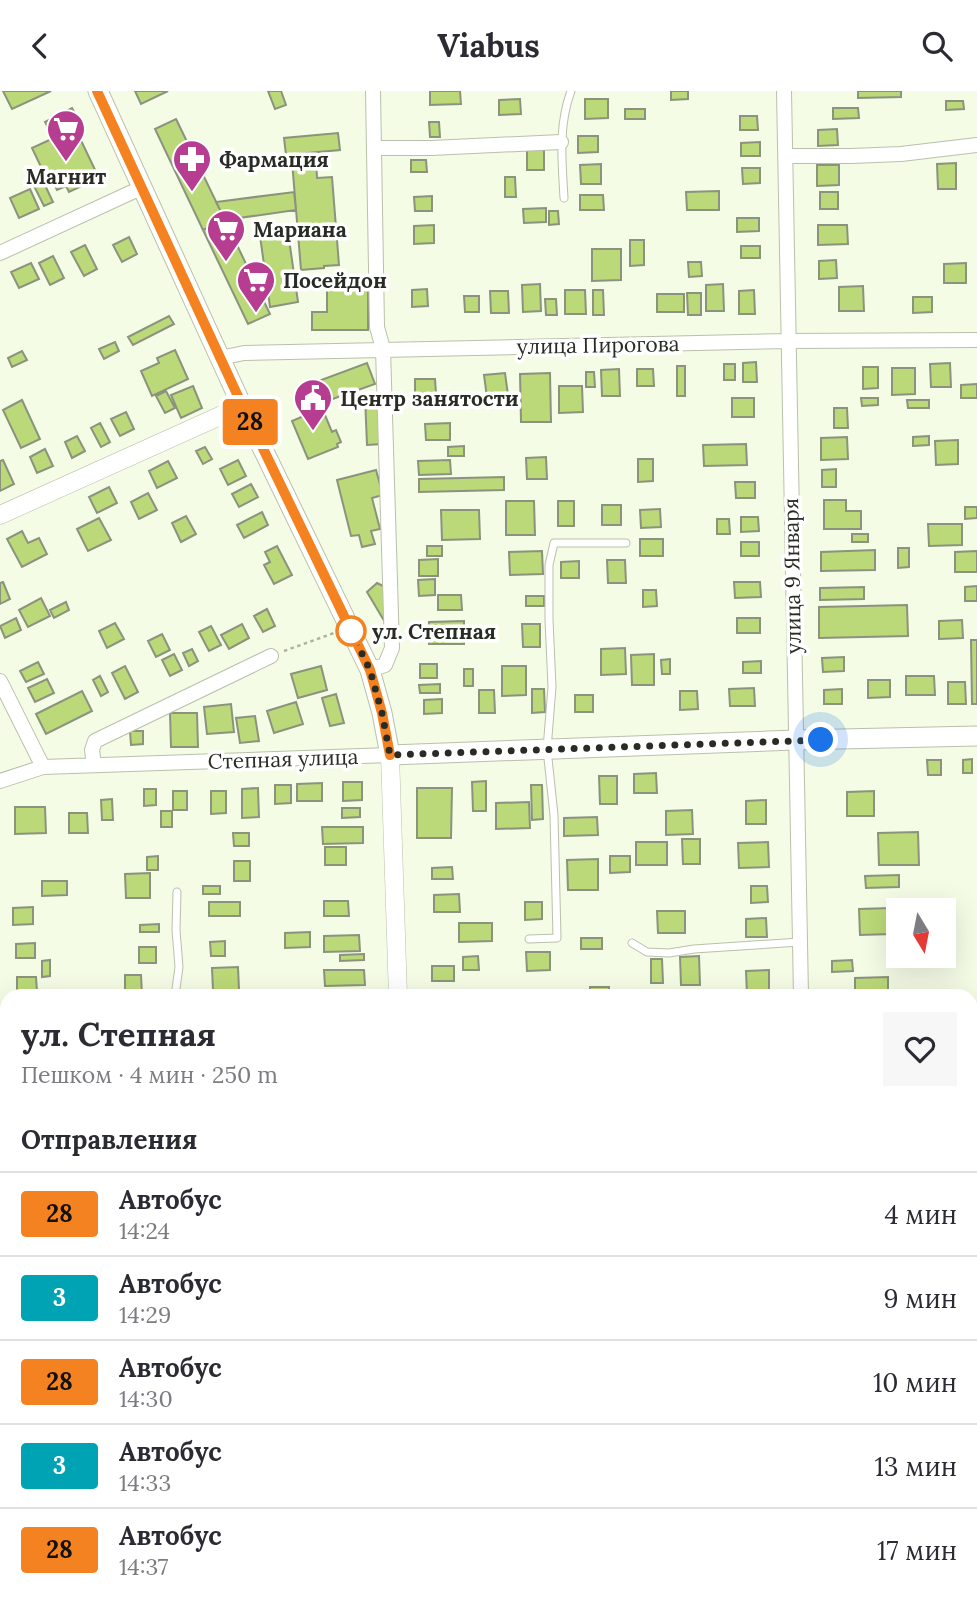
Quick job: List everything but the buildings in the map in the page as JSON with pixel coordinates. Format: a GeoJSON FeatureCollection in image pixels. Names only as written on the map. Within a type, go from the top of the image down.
{"type":"FeatureCollection","features":[{"type":"Feature","properties":{"kind":"main road"},"geometry":{"type":"LineString","coordinates":[[97,91],[242,405],[370,670],[390,755]]}},
{"type":"Feature","properties":{"kind":"main road","name":"Степная улица"},"geometry":{"type":"LineString","coordinates":[[390,755],[977,736]]}},
{"type":"Feature","properties":{"kind":"street"},"geometry":{"type":"LineString","coordinates":[[370,670],[385,664],[393,648],[383,349],[377,327],[373,91]]}},
{"type":"Feature","properties":{"kind":"street","name":"улица 9 Января"},"geometry":{"type":"LineString","coordinates":[[784,91],[801,989]]}},
{"type":"Feature","properties":{"kind":"street"},"geometry":{"type":"LineString","coordinates":[[374,148],[561,142]]}},
{"type":"Feature","properties":{"kind":"street"},"geometry":{"type":"LineString","coordinates":[[785,156],[901,154],[977,145]]}},
{"type":"Feature","properties":{"kind":"street"},"geometry":{"type":"LineString","coordinates":[[0,253],[143,187]]}},
{"type":"Feature","properties":{"kind":"street","name":"улица Пирогова"},"geometry":{"type":"LineString","coordinates":[[220,358],[244,353],[383,349],[977,340]]}},
{"type":"Feature","properties":{"kind":"street"},"geometry":{"type":"LineString","coordinates":[[0,515],[242,405]]}},
{"type":"Feature","properties":{"kind":"street"},"geometry":{"type":"LineString","coordinates":[[94,765],[92,750],[95,741],[271,656]]}},
{"type":"Feature","properties":{"kind":"street"},"geometry":{"type":"LineString","coordinates":[[0,681],[43,767]]}},
{"type":"Feature","properties":{"kind":"street"},"geometry":{"type":"LineString","coordinates":[[390,755],[398,989]]}},
{"type":"Feature","properties":{"kind":"street","name":"Степная улица"},"geometry":{"type":"LineString","coordinates":[[0,781],[43,767],[390,755]]}},
{"type":"Feature","properties":{"kind":"lane"},"geometry":{"type":"LineString","coordinates":[[564,198],[561,142],[563,119],[571,91]]}},
{"type":"Feature","properties":{"kind":"lane"},"geometry":{"type":"LineString","coordinates":[[528,939],[557,938],[554,815],[547,749],[552,687],[549,565],[554,543],[626,543]]}},
{"type":"Feature","properties":{"kind":"lane"},"geometry":{"type":"LineString","coordinates":[[176,989],[179,967],[177,892]]}},
{"type":"Feature","properties":{"kind":"lane"},"geometry":{"type":"LineString","coordinates":[[632,943],[647,952],[669,953],[800,942]]}},
{"type":"Feature","properties":{"kind":"path"},"geometry":{"type":"LineString","coordinates":[[271,656],[330,635],[348,625]]}},
{"type":"Feature","properties":{"kind":"bus line","name":"28"},"geometry":{"type":"LineString","coordinates":[[97,91],[242,405],[370,670],[390,755]]}},
{"type":"Feature","properties":{"kind":"place","name":"Магнит"},"geometry":{"type":"Point","coordinates":[66,163]}},
{"type":"Feature","properties":{"kind":"place","name":"Фармация"},"geometry":{"type":"Point","coordinates":[192,193]}},
{"type":"Feature","properties":{"kind":"place","name":"Мариана"},"geometry":{"type":"Point","coordinates":[226,263]}},
{"type":"Feature","properties":{"kind":"place","name":"Посейдон"},"geometry":{"type":"Point","coordinates":[256,314]}},
{"type":"Feature","properties":{"kind":"place","name":"Центр занятости"},"geometry":{"type":"Point","coordinates":[313,432]}},
{"type":"Feature","properties":{"kind":"place","name":"ул. Степная"},"geometry":{"type":"Point","coordinates":[351,631]}},
{"type":"Feature","properties":{"kind":"route"},"geometry":{"type":"LineString","coordinates":[[351,631],[370,670],[390,755],[821,740]]}}]}
